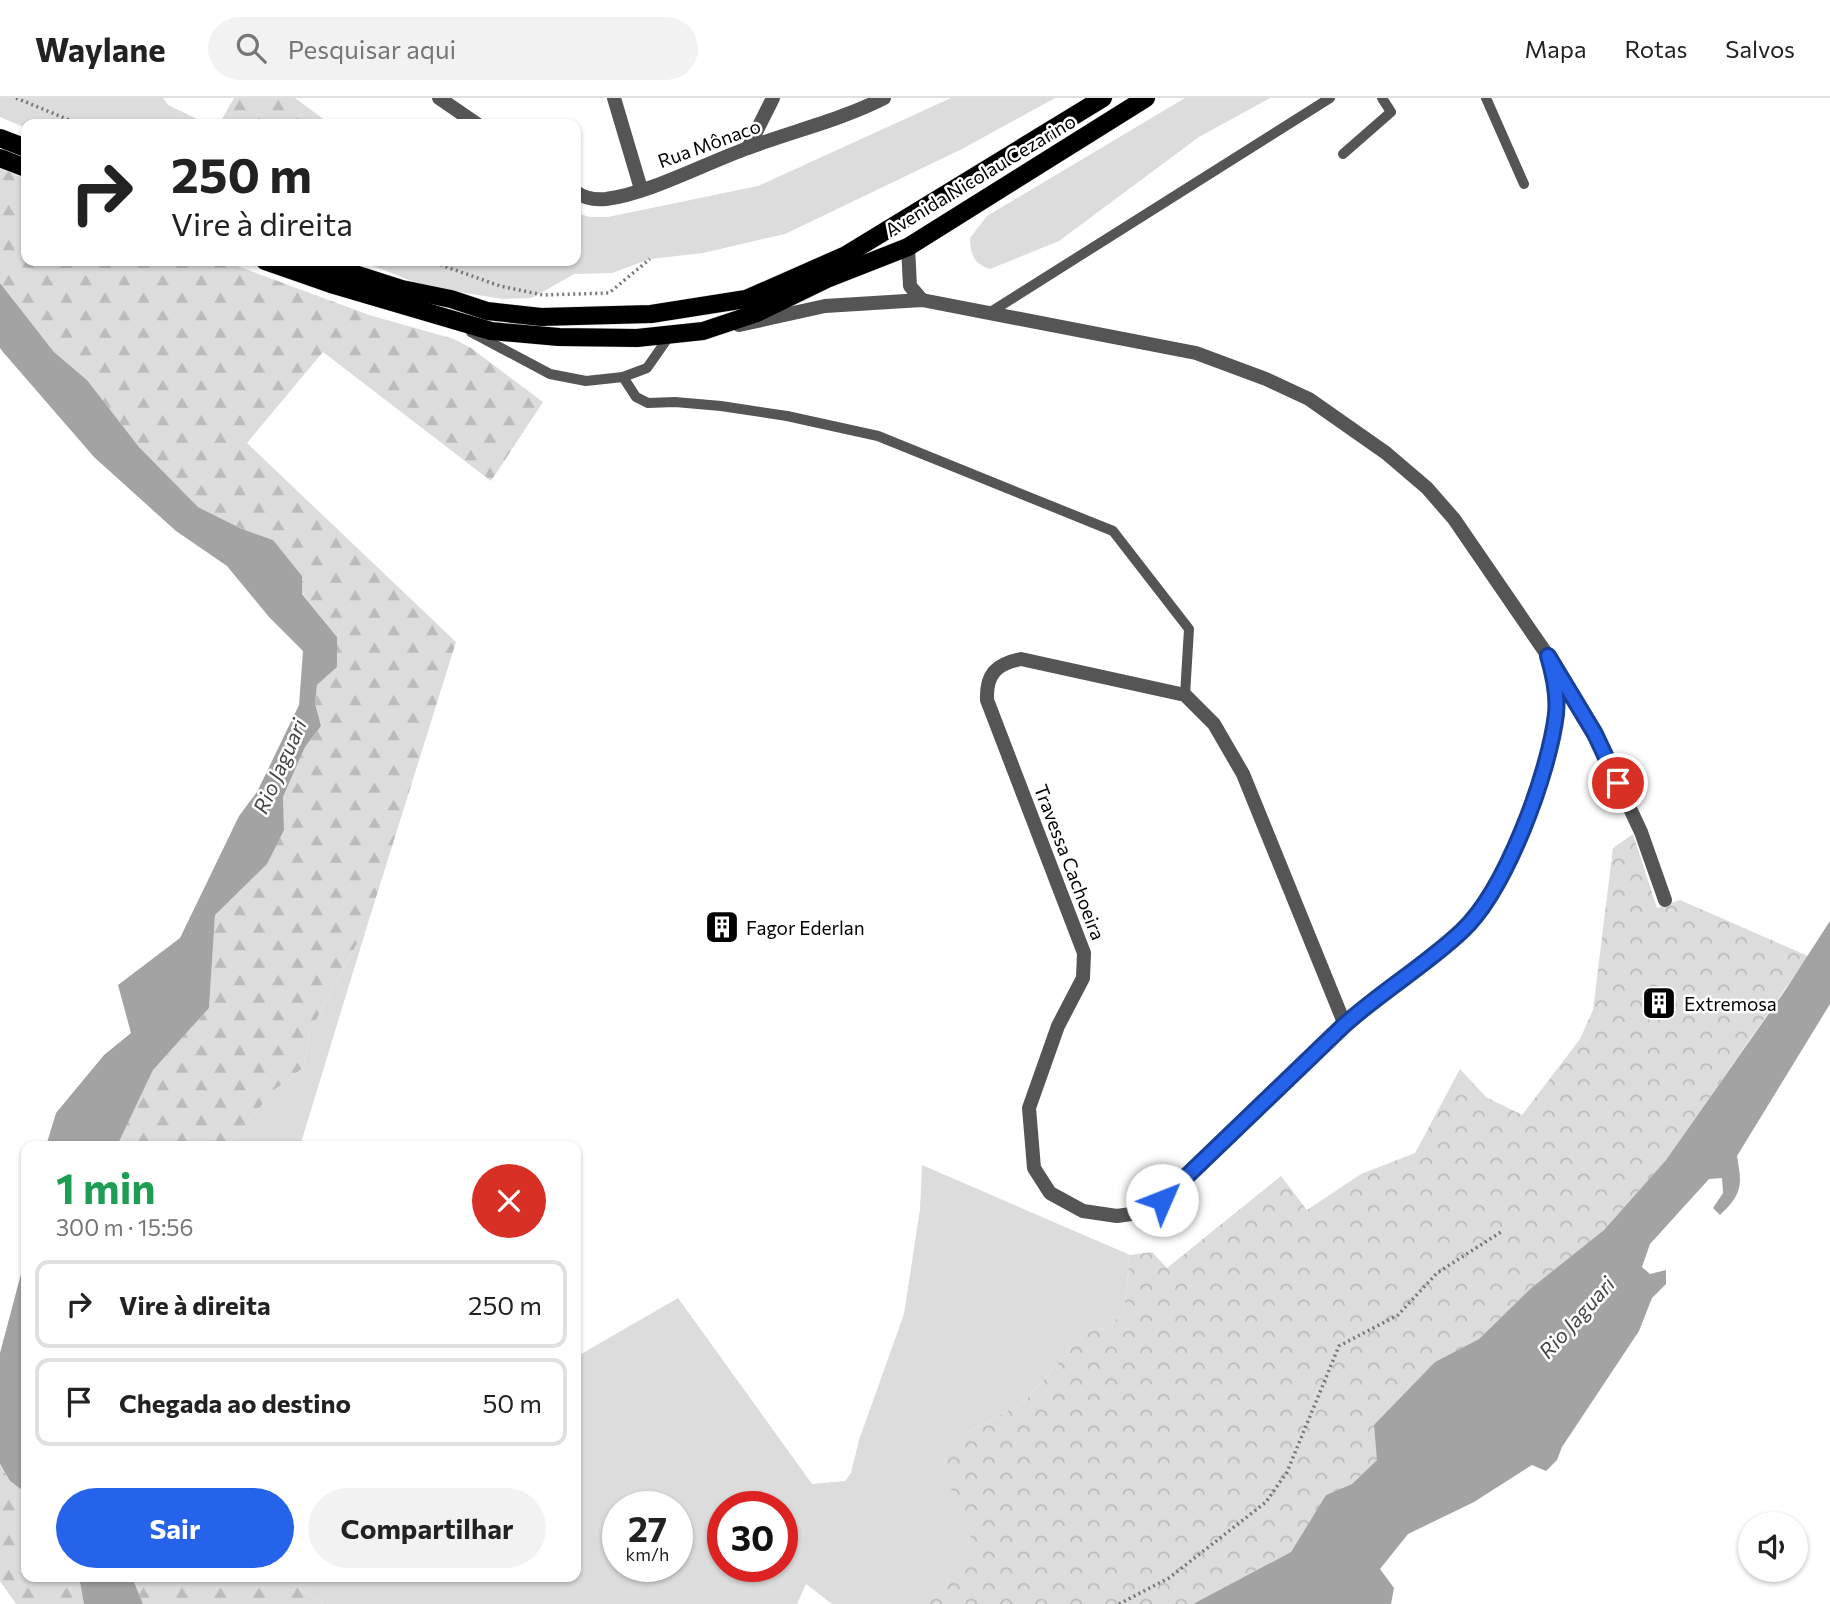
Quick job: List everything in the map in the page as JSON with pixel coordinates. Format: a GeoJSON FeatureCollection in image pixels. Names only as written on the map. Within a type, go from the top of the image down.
{"type":"FeatureCollection","features":[{"type":"Feature","properties":{"kind":"main road","name":"Avenida Nicolau Cezarino"},"geometry":{"type":"LineString","coordinates":[[330,266],[402,289],[451,299],[487,311],[541,317],[651,314],[746,299],[846,255],[1103,98]]}},
{"type":"Feature","properties":{"kind":"main road","name":"Avenida Nicolau Cezarino"},"geometry":{"type":"LineString","coordinates":[[279,266],[331,284],[500,332],[559,337],[670,335],[704,331],[757,313],[829,278],[908,247],[1146,98]]}},
{"type":"Feature","properties":{"kind":"main road"},"geometry":{"type":"LineString","coordinates":[[0,138],[21,146]]}},
{"type":"Feature","properties":{"kind":"main road"},"geometry":{"type":"LineString","coordinates":[[0,158],[21,166]]}},
{"type":"Feature","properties":{"kind":"street"},"geometry":{"type":"LineString","coordinates":[[614,98],[641,189]]}},
{"type":"Feature","properties":{"kind":"street"},"geometry":{"type":"LineString","coordinates":[[748,148],[774,98]]}},
{"type":"Feature","properties":{"kind":"street","name":"Rua Mônaco"},"geometry":{"type":"LineString","coordinates":[[581,195],[607,199],[641,189],[748,148],[860,110],[884,98]]}},
{"type":"Feature","properties":{"kind":"street"},"geometry":{"type":"LineString","coordinates":[[445,100],[470,119]]}},
{"type":"Feature","properties":{"kind":"street"},"geometry":{"type":"LineString","coordinates":[[908,247],[910,286],[922,300]]}},
{"type":"Feature","properties":{"kind":"street"},"geometry":{"type":"LineString","coordinates":[[704,331],[825,306],[922,300],[1196,353],[1266,379],[1309,399],[1386,453],[1427,488],[1454,519],[1548,656],[1595,734],[1641,832],[1665,900]]}},
{"type":"Feature","properties":{"kind":"street","name":"Travessa Cachoeira"},"geometry":{"type":"LineString","coordinates":[[1185,695],[1021,659],[1006,662],[992,672],[986,683],[986,700],[1084,953],[1083,978],[1058,1026],[1029,1108],[1034,1168],[1050,1193],[1083,1211],[1117,1216],[1138,1213],[1162,1200],[1345,1025],[1463,930],[1494,888],[1546,769],[1556,713],[1556,685],[1548,656]]}},
{"type":"Feature","properties":{"kind":"street"},"geometry":{"type":"LineString","coordinates":[[1185,695],[1214,724],[1243,774],[1345,1025]]}},
{"type":"Feature","properties":{"kind":"lane"},"geometry":{"type":"LineString","coordinates":[[989,313],[1330,98]]}},
{"type":"Feature","properties":{"kind":"lane"},"geometry":{"type":"LineString","coordinates":[[1343,154],[1391,112],[1382,98]]}},
{"type":"Feature","properties":{"kind":"lane"},"geometry":{"type":"LineString","coordinates":[[1486,98],[1524,184]]}},
{"type":"Feature","properties":{"kind":"lane"},"geometry":{"type":"LineString","coordinates":[[441,316],[550,374],[586,381],[623,377],[647,368],[670,335]]}},
{"type":"Feature","properties":{"kind":"lane"},"geometry":{"type":"LineString","coordinates":[[623,377],[636,397],[648,403],[675,402],[734,408],[878,436],[1113,531],[1189,629],[1185,695]]}},
{"type":"Feature","properties":{"kind":"path"},"geometry":{"type":"LineString","coordinates":[[16,98],[67,119]]}},
{"type":"Feature","properties":{"kind":"path"},"geometry":{"type":"LineString","coordinates":[[444,266],[500,286],[543,295],[609,293],[650,259]]}},
{"type":"Feature","properties":{"kind":"path"},"geometry":{"type":"LineString","coordinates":[[1119,1604],[1169,1578],[1266,1502],[1287,1472],[1339,1346],[1398,1315],[1437,1273],[1501,1232]]}},
{"type":"Feature","properties":{"kind":"green space"},"geometry":{"type":"Polygon","coordinates":[[[0,98],[163,98],[168,105],[197,119],[21,119],[21,126],[0,117],[0,98]]]}},
{"type":"Feature","properties":{"kind":"green space"},"geometry":{"type":"Polygon","coordinates":[[[234,98],[295,98],[323,119],[222,119],[234,98]]]}},
{"type":"Feature","properties":{"kind":"green space"},"geometry":{"type":"Polygon","coordinates":[[[951,98],[1055,98],[962,149],[785,234],[703,253],[650,259],[612,273],[574,274],[532,298],[502,299],[424,286],[374,266],[581,266],[581,214],[608,217],[758,186],[951,98]]]}},
{"type":"Feature","properties":{"kind":"green space"},"geometry":{"type":"Polygon","coordinates":[[[1185,98],[1270,98],[1199,137],[1059,241],[990,269],[977,261],[972,254],[970,238],[987,216],[1185,98]]]}},
{"type":"Feature","properties":{"kind":"green space"},"geometry":{"type":"Polygon","coordinates":[[[0,168],[21,177],[21,266],[237,266],[369,315],[454,339],[471,348],[543,402],[491,481],[323,352],[247,443],[456,642],[368,923],[310,1031],[304,1067],[273,1091],[233,1141],[119,1141],[153,1070],[209,1008],[215,915],[266,864],[284,830],[283,797],[305,747],[321,726],[315,703],[317,685],[337,667],[337,637],[302,593],[273,540],[242,529],[198,507],[139,447],[87,380],[54,352],[0,283],[0,168]]]}},
{"type":"Feature","properties":{"kind":"green space"},"geometry":{"type":"Polygon","coordinates":[[[1633,834],[1657,908],[1680,900],[1808,956],[1666,1160],[1604,1230],[1530,1289],[1479,1339],[1435,1362],[1377,1460],[1352,1484],[1326,1495],[1291,1552],[1193,1604],[928,1604],[958,1569],[974,1527],[935,1463],[966,1433],[1023,1403],[1087,1331],[1106,1329],[1124,1312],[1130,1255],[1152,1252],[1167,1268],[1281,1176],[1307,1210],[1361,1174],[1415,1153],[1460,1069],[1486,1097],[1522,1115],[1580,1039],[1593,1010],[1613,848],[1633,834]]]}},
{"type":"Feature","properties":{"kind":"green space"},"geometry":{"type":"Polygon","coordinates":[[[368,923],[302,1141],[233,1141],[273,1091],[304,1067],[310,1031],[368,923]]]}},
{"type":"Feature","properties":{"kind":"green space"},"geometry":{"type":"Polygon","coordinates":[[[922,1165],[1130,1255],[1124,1312],[1106,1329],[1087,1331],[1023,1403],[966,1433],[974,1527],[958,1570],[928,1604],[832,1604],[806,1584],[797,1604],[324,1604],[288,1582],[581,1582],[581,1354],[678,1298],[812,1484],[845,1481],[851,1473],[859,1440],[904,1314],[920,1209],[922,1165]]]}},
{"type":"Feature","properties":{"kind":"green space"},"geometry":{"type":"Polygon","coordinates":[[[0,1465],[10,1481],[21,1489],[21,1582],[80,1582],[84,1604],[16,1604],[0,1581],[0,1465]]]}},
{"type":"Feature","properties":{"kind":"green space"},"geometry":{"type":"Polygon","coordinates":[[[134,1582],[288,1582],[324,1604],[143,1604],[134,1582]]]}},
{"type":"Feature","properties":{"kind":"water","name":"Rio Jaguari"},"geometry":{"type":"Polygon","coordinates":[[[0,283],[54,352],[87,380],[139,447],[198,507],[242,529],[273,540],[302,576],[302,594],[337,637],[337,667],[317,685],[315,703],[321,726],[305,747],[283,797],[284,830],[267,864],[215,915],[209,1008],[153,1070],[119,1141],[48,1141],[56,1113],[104,1055],[131,1033],[118,985],[180,938],[239,816],[257,792],[299,705],[303,651],[269,617],[227,566],[176,531],[94,457],[0,348],[0,283]]]}},
{"type":"Feature","properties":{"kind":"water","name":"Rio Jaguari"},"geometry":{"type":"Polygon","coordinates":[[[1830,921],[1830,1004],[1737,1156],[1740,1181],[1737,1194],[1720,1215],[1713,1208],[1723,1193],[1722,1178],[1709,1179],[1650,1244],[1642,1267],[1650,1274],[1666,1270],[1666,1284],[1652,1298],[1639,1331],[1562,1447],[1557,1460],[1546,1471],[1532,1465],[1474,1502],[1408,1534],[1380,1569],[1394,1588],[1391,1604],[1193,1604],[1291,1552],[1326,1495],[1352,1484],[1377,1460],[1374,1425],[1435,1362],[1479,1339],[1530,1289],[1604,1230],[1666,1160],[1786,989],[1830,921]]]}},
{"type":"Feature","properties":{"kind":"water"},"geometry":{"type":"Polygon","coordinates":[[[21,1274],[21,1489],[10,1481],[0,1464],[0,1353],[21,1274]]]}},
{"type":"Feature","properties":{"kind":"water"},"geometry":{"type":"Polygon","coordinates":[[[80,1582],[134,1582],[143,1604],[84,1604],[80,1582]]]}},
{"type":"Feature","properties":{"kind":"place","name":"Fagor Ederlan"},"geometry":{"type":"Point","coordinates":[722,927]}},
{"type":"Feature","properties":{"kind":"place","name":"Extremosa"},"geometry":{"type":"Point","coordinates":[1659,1003]}},
{"type":"Feature","properties":{"kind":"route"},"geometry":{"type":"LineString","coordinates":[[1162,1200],[1345,1025],[1463,930],[1480,911],[1507,862],[1546,769],[1556,713],[1556,685],[1548,656],[1595,734],[1618,783]]}}]}
